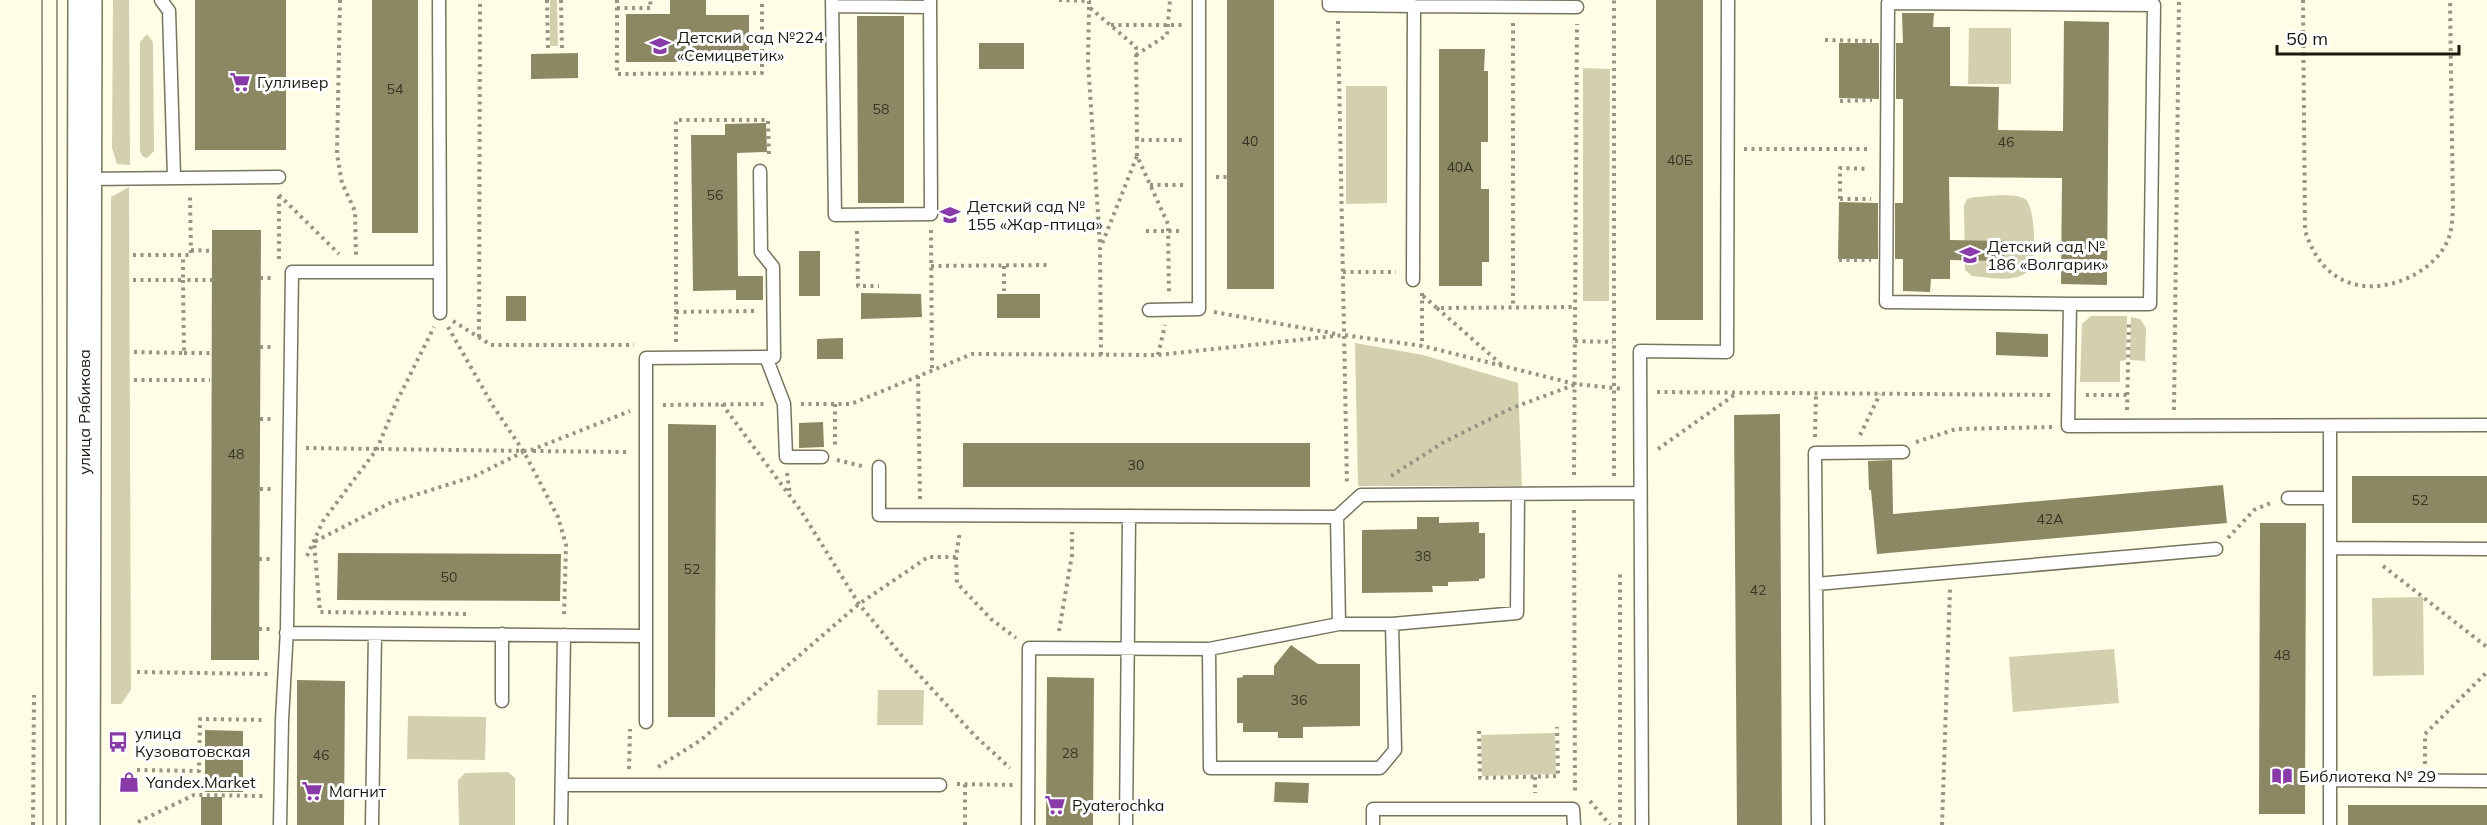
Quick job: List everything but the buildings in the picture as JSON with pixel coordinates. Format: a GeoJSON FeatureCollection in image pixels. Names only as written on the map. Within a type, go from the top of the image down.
{"type":"FeatureCollection","features":[{"type":"Feature","properties":{"kind":"main road","name":"улица Рябикова"},"geometry":{"type":"LineString","coordinates":[[83,825],[85,0]]}},
{"type":"Feature","properties":{"kind":"lane"},"geometry":{"type":"LineString","coordinates":[[161,0],[169,11],[174,177]]}},
{"type":"Feature","properties":{"kind":"lane"},"geometry":{"type":"LineString","coordinates":[[438,0],[440,313]]}},
{"type":"Feature","properties":{"kind":"lane"},"geometry":{"type":"LineString","coordinates":[[1149,310],[1199,309],[1199,0]]}},
{"type":"Feature","properties":{"kind":"lane"},"geometry":{"type":"LineString","coordinates":[[1642,825],[1640,351],[1727,352],[1728,0]]}},
{"type":"Feature","properties":{"kind":"lane"},"geometry":{"type":"LineString","coordinates":[[832,3],[930,4],[931,214],[835,215],[832,3]]}},
{"type":"Feature","properties":{"kind":"lane"},"geometry":{"type":"LineString","coordinates":[[1333,3],[1414,6],[1513,4],[1577,8]]}},
{"type":"Feature","properties":{"kind":"lane"},"geometry":{"type":"LineString","coordinates":[[1888,3],[2154,5],[2150,304],[1886,302],[1888,41],[1888,3]]}},
{"type":"Feature","properties":{"kind":"lane"},"geometry":{"type":"LineString","coordinates":[[1413,276],[1414,6]]}},
{"type":"Feature","properties":{"kind":"lane"},"geometry":{"type":"LineString","coordinates":[[646,721],[646,358],[774,357],[773,267],[761,252],[760,171]]}},
{"type":"Feature","properties":{"kind":"lane"},"geometry":{"type":"LineString","coordinates":[[85,179],[279,177]]}},
{"type":"Feature","properties":{"kind":"lane"},"geometry":{"type":"LineString","coordinates":[[280,825],[282,720],[280,631],[289,448],[292,272],[440,272]]}},
{"type":"Feature","properties":{"kind":"lane"},"geometry":{"type":"LineString","coordinates":[[2070,304],[2068,426],[2487,425]]}},
{"type":"Feature","properties":{"kind":"lane"},"geometry":{"type":"LineString","coordinates":[[766,357],[784,404],[786,458],[822,458]]}},
{"type":"Feature","properties":{"kind":"lane"},"geometry":{"type":"LineString","coordinates":[[2330,426],[2330,825]]}},
{"type":"Feature","properties":{"kind":"lane"},"geometry":{"type":"LineString","coordinates":[[1818,825],[1815,453],[1903,452]]}},
{"type":"Feature","properties":{"kind":"lane"},"geometry":{"type":"LineString","coordinates":[[879,467],[879,515],[1337,517],[1361,495],[1640,493]]}},
{"type":"Feature","properties":{"kind":"lane"},"geometry":{"type":"LineString","coordinates":[[1028,825],[1029,648],[1209,649],[1339,624],[1392,624],[1517,613],[1518,494]]}},
{"type":"Feature","properties":{"kind":"lane"},"geometry":{"type":"LineString","coordinates":[[2288,498],[2330,498]]}},
{"type":"Feature","properties":{"kind":"lane"},"geometry":{"type":"LineString","coordinates":[[1126,825],[1129,516]]}},
{"type":"Feature","properties":{"kind":"lane"},"geometry":{"type":"LineString","coordinates":[[1337,517],[1339,624]]}},
{"type":"Feature","properties":{"kind":"lane"},"geometry":{"type":"LineString","coordinates":[[2330,548],[2487,549]]}},
{"type":"Feature","properties":{"kind":"lane"},"geometry":{"type":"LineString","coordinates":[[1816,584],[2216,549]]}},
{"type":"Feature","properties":{"kind":"lane"},"geometry":{"type":"LineString","coordinates":[[1209,649],[1210,768],[1380,768],[1395,750],[1392,624]]}},
{"type":"Feature","properties":{"kind":"lane"},"geometry":{"type":"LineString","coordinates":[[280,631],[645,636]]}},
{"type":"Feature","properties":{"kind":"lane"},"geometry":{"type":"LineString","coordinates":[[372,825],[375,634]]}},
{"type":"Feature","properties":{"kind":"lane"},"geometry":{"type":"LineString","coordinates":[[502,634],[502,701]]}},
{"type":"Feature","properties":{"kind":"lane"},"geometry":{"type":"LineString","coordinates":[[561,825],[564,635]]}},
{"type":"Feature","properties":{"kind":"lane"},"geometry":{"type":"LineString","coordinates":[[2330,780],[2487,781]]}},
{"type":"Feature","properties":{"kind":"lane"},"geometry":{"type":"LineString","coordinates":[[562,785],[940,784]]}},
{"type":"Feature","properties":{"kind":"lane"},"geometry":{"type":"LineString","coordinates":[[1373,825],[1373,809],[1573,809],[1574,825]]}},
{"type":"Feature","properties":{"kind":"path"},"geometry":{"type":"LineString","coordinates":[[340,0],[337,154],[342,183],[355,211],[356,272]]}},
{"type":"Feature","properties":{"kind":"path"},"geometry":{"type":"LineString","coordinates":[[479,337],[480,0]]}},
{"type":"Feature","properties":{"kind":"path"},"geometry":{"type":"LineString","coordinates":[[547,0],[548,51]]}},
{"type":"Feature","properties":{"kind":"path"},"geometry":{"type":"LineString","coordinates":[[561,0],[562,51]]}},
{"type":"Feature","properties":{"kind":"path"},"geometry":{"type":"LineString","coordinates":[[617,0],[617,74],[762,73],[762,0]]}},
{"type":"Feature","properties":{"kind":"path"},"geometry":{"type":"LineString","coordinates":[[617,8],[651,8],[650,0]]}},
{"type":"Feature","properties":{"kind":"path"},"geometry":{"type":"LineString","coordinates":[[1059,0],[1089,1],[1088,62],[1100,249],[1101,355]]}},
{"type":"Feature","properties":{"kind":"path"},"geometry":{"type":"LineString","coordinates":[[1136,55],[1167,35],[1170,0]]}},
{"type":"Feature","properties":{"kind":"path"},"geometry":{"type":"LineString","coordinates":[[1614,0],[1614,494]]}},
{"type":"Feature","properties":{"kind":"path"},"geometry":{"type":"LineString","coordinates":[[2174,426],[2179,0]]}},
{"type":"Feature","properties":{"kind":"path"},"geometry":{"type":"LineString","coordinates":[[2303,0],[2305,231],[2312,251],[2326,268],[2340,279],[2359,285],[2396,282],[2423,269],[2436,259],[2450,234],[2453,211],[2450,0]]}},
{"type":"Feature","properties":{"kind":"path"},"geometry":{"type":"LineString","coordinates":[[1333,3],[1343,272],[1348,508]]}},
{"type":"Feature","properties":{"kind":"path"},"geometry":{"type":"LineString","coordinates":[[1513,4],[1513,307]]}},
{"type":"Feature","properties":{"kind":"path"},"geometry":{"type":"LineString","coordinates":[[1089,6],[1136,47],[1137,156],[1100,249]]}},
{"type":"Feature","properties":{"kind":"path"},"geometry":{"type":"LineString","coordinates":[[1573,809],[1576,784],[1574,494],[1577,8]]}},
{"type":"Feature","properties":{"kind":"path"},"geometry":{"type":"LineString","coordinates":[[1111,25],[1168,25]]}},
{"type":"Feature","properties":{"kind":"path"},"geometry":{"type":"LineString","coordinates":[[1825,40],[1888,41]]}},
{"type":"Feature","properties":{"kind":"path"},"geometry":{"type":"LineString","coordinates":[[1840,101],[1888,100]]}},
{"type":"Feature","properties":{"kind":"path"},"geometry":{"type":"LineString","coordinates":[[676,358],[676,120],[768,120],[770,163],[760,171]]}},
{"type":"Feature","properties":{"kind":"path"},"geometry":{"type":"LineString","coordinates":[[1137,140],[1199,140]]}},
{"type":"Feature","properties":{"kind":"path"},"geometry":{"type":"LineString","coordinates":[[1728,149],[1887,150]]}},
{"type":"Feature","properties":{"kind":"path"},"geometry":{"type":"LineString","coordinates":[[1137,156],[1168,224]]}},
{"type":"Feature","properties":{"kind":"path"},"geometry":{"type":"LineString","coordinates":[[1868,178],[1869,167],[1840,168],[1840,199],[1887,200]]}},
{"type":"Feature","properties":{"kind":"path"},"geometry":{"type":"LineString","coordinates":[[133,255],[191,255],[189,177]]}},
{"type":"Feature","properties":{"kind":"path"},"geometry":{"type":"LineString","coordinates":[[279,177],[279,261]]}},
{"type":"Feature","properties":{"kind":"path"},"geometry":{"type":"LineString","coordinates":[[1150,185],[1199,185]]}},
{"type":"Feature","properties":{"kind":"path"},"geometry":{"type":"LineString","coordinates":[[1868,189],[1868,200]]}},
{"type":"Feature","properties":{"kind":"path"},"geometry":{"type":"LineString","coordinates":[[279,195],[356,272]]}},
{"type":"Feature","properties":{"kind":"path"},"geometry":{"type":"LineString","coordinates":[[931,214],[932,371]]}},
{"type":"Feature","properties":{"kind":"path"},"geometry":{"type":"LineString","coordinates":[[857,215],[858,286],[879,286]]}},
{"type":"Feature","properties":{"kind":"path"},"geometry":{"type":"LineString","coordinates":[[1146,231],[1199,231]]}},
{"type":"Feature","properties":{"kind":"path"},"geometry":{"type":"LineString","coordinates":[[191,250],[213,251]]}},
{"type":"Feature","properties":{"kind":"path"},"geometry":{"type":"LineString","coordinates":[[183,255],[184,353]]}},
{"type":"Feature","properties":{"kind":"path"},"geometry":{"type":"LineString","coordinates":[[1839,260],[1886,260]]}},
{"type":"Feature","properties":{"kind":"path"},"geometry":{"type":"LineString","coordinates":[[931,266],[1048,265]]}},
{"type":"Feature","properties":{"kind":"path"},"geometry":{"type":"LineString","coordinates":[[1004,266],[1004,291]]}},
{"type":"Feature","properties":{"kind":"path"},"geometry":{"type":"LineString","coordinates":[[260,278],[279,278],[279,272]]}},
{"type":"Feature","properties":{"kind":"path"},"geometry":{"type":"LineString","coordinates":[[1343,272],[1413,276]]}},
{"type":"Feature","properties":{"kind":"path"},"geometry":{"type":"LineString","coordinates":[[133,280],[214,280]]}},
{"type":"Feature","properties":{"kind":"path"},"geometry":{"type":"LineString","coordinates":[[1422,295],[1503,367]]}},
{"type":"Feature","properties":{"kind":"path"},"geometry":{"type":"LineString","coordinates":[[2127,426],[2129,304]]}},
{"type":"Feature","properties":{"kind":"path"},"geometry":{"type":"LineString","coordinates":[[1437,308],[1575,307]]}},
{"type":"Feature","properties":{"kind":"path"},"geometry":{"type":"LineString","coordinates":[[1199,309],[1344,335],[1423,346],[1575,384],[1641,391],[2127,395]]}},
{"type":"Feature","properties":{"kind":"path"},"geometry":{"type":"LineString","coordinates":[[676,312],[774,311]]}},
{"type":"Feature","properties":{"kind":"path"},"geometry":{"type":"LineString","coordinates":[[440,313],[491,345],[646,345]]}},
{"type":"Feature","properties":{"kind":"path"},"geometry":{"type":"LineString","coordinates":[[305,561],[323,521],[377,449],[400,394],[440,313]]}},
{"type":"Feature","properties":{"kind":"path"},"geometry":{"type":"LineString","coordinates":[[440,313],[493,406],[527,452],[561,526],[566,545],[564,635]]}},
{"type":"Feature","properties":{"kind":"path"},"geometry":{"type":"LineString","coordinates":[[314,542],[390,503],[475,476],[527,452],[646,405],[851,404],[972,354],[1158,355],[1344,335]]}},
{"type":"Feature","properties":{"kind":"path"},"geometry":{"type":"LineString","coordinates":[[1575,341],[1613,342]]}},
{"type":"Feature","properties":{"kind":"path"},"geometry":{"type":"LineString","coordinates":[[260,347],[278,347]]}},
{"type":"Feature","properties":{"kind":"path"},"geometry":{"type":"LineString","coordinates":[[134,352],[211,353]]}},
{"type":"Feature","properties":{"kind":"path"},"geometry":{"type":"LineString","coordinates":[[918,376],[920,515]]}},
{"type":"Feature","properties":{"kind":"path"},"geometry":{"type":"LineString","coordinates":[[134,380],[210,380]]}},
{"type":"Feature","properties":{"kind":"path"},"geometry":{"type":"LineString","coordinates":[[1371,495],[1395,472],[1444,442],[1512,408],[1575,384]]}},
{"type":"Feature","properties":{"kind":"path"},"geometry":{"type":"LineString","coordinates":[[1640,462],[1737,393]]}},
{"type":"Feature","properties":{"kind":"path"},"geometry":{"type":"LineString","coordinates":[[1815,453],[1816,393]]}},
{"type":"Feature","properties":{"kind":"path"},"geometry":{"type":"LineString","coordinates":[[1852,452],[1880,394]]}},
{"type":"Feature","properties":{"kind":"path"},"geometry":{"type":"LineString","coordinates":[[722,404],[801,511],[859,604],[902,656],[974,735],[1028,785]]}},
{"type":"Feature","properties":{"kind":"path"},"geometry":{"type":"LineString","coordinates":[[835,404],[836,460],[852,466],[879,467]]}},
{"type":"Feature","properties":{"kind":"path"},"geometry":{"type":"LineString","coordinates":[[260,419],[277,419],[277,431]]}},
{"type":"Feature","properties":{"kind":"path"},"geometry":{"type":"LineString","coordinates":[[1903,452],[1919,440],[1956,429],[2068,426]]}},
{"type":"Feature","properties":{"kind":"path"},"geometry":{"type":"LineString","coordinates":[[289,448],[646,452]]}},
{"type":"Feature","properties":{"kind":"path"},"geometry":{"type":"LineString","coordinates":[[260,489],[276,489]]}},
{"type":"Feature","properties":{"kind":"path"},"geometry":{"type":"LineString","coordinates":[[2216,549],[2254,510],[2268,503],[2288,498]]}},
{"type":"Feature","properties":{"kind":"path"},"geometry":{"type":"LineString","coordinates":[[960,515],[956,557],[957,583],[991,619],[1029,648]]}},
{"type":"Feature","properties":{"kind":"path"},"geometry":{"type":"LineString","coordinates":[[1056,648],[1072,555],[1072,516]]}},
{"type":"Feature","properties":{"kind":"path"},"geometry":{"type":"LineString","coordinates":[[314,542],[320,612],[471,614]]}},
{"type":"Feature","properties":{"kind":"path"},"geometry":{"type":"LineString","coordinates":[[2360,549],[2487,647]]}},
{"type":"Feature","properties":{"kind":"path"},"geometry":{"type":"LineString","coordinates":[[629,785],[701,740],[859,604],[928,557],[956,557]]}},
{"type":"Feature","properties":{"kind":"path"},"geometry":{"type":"LineString","coordinates":[[259,560],[275,559]]}},
{"type":"Feature","properties":{"kind":"path"},"geometry":{"type":"LineString","coordinates":[[1620,569],[1620,825]]}},
{"type":"Feature","properties":{"kind":"path"},"geometry":{"type":"LineString","coordinates":[[1942,825],[1951,572]]}},
{"type":"Feature","properties":{"kind":"path"},"geometry":{"type":"LineString","coordinates":[[553,615],[564,615]]}},
{"type":"Feature","properties":{"kind":"path"},"geometry":{"type":"LineString","coordinates":[[274,639],[280,631]]}},
{"type":"Feature","properties":{"kind":"path"},"geometry":{"type":"LineString","coordinates":[[137,672],[268,674],[274,671]]}},
{"type":"Feature","properties":{"kind":"path"},"geometry":{"type":"LineString","coordinates":[[2425,780],[2425,734],[2487,672]]}},
{"type":"Feature","properties":{"kind":"path"},"geometry":{"type":"LineString","coordinates":[[33,825],[34,695]]}},
{"type":"Feature","properties":{"kind":"path"},"geometry":{"type":"LineString","coordinates":[[138,770],[199,771],[200,719],[282,720]]}},
{"type":"Feature","properties":{"kind":"path"},"geometry":{"type":"LineString","coordinates":[[629,785],[630,720],[646,721]]}},
{"type":"Feature","properties":{"kind":"path"},"geometry":{"type":"LineString","coordinates":[[1479,731],[1480,778],[1558,776],[1557,727]]}},
{"type":"Feature","properties":{"kind":"path"},"geometry":{"type":"LineString","coordinates":[[965,784],[965,825]]}},
{"type":"Feature","properties":{"kind":"path"},"geometry":{"type":"LineString","coordinates":[[1576,784],[1610,825]]}},
{"type":"Feature","properties":{"kind":"path"},"geometry":{"type":"LineString","coordinates":[[138,822],[194,795],[280,796]]}},
{"type":"Feature","properties":{"kind":"shaded area"},"geometry":{"type":"Polygon","coordinates":[[[113,0],[129,0],[130,165],[117,164],[112,148],[113,0]]]}},
{"type":"Feature","properties":{"kind":"shaded area"},"geometry":{"type":"Polygon","coordinates":[[[550,0],[557,0],[558,46],[550,46],[550,0]]]}},
{"type":"Feature","properties":{"kind":"shaded area"},"geometry":{"type":"Polygon","coordinates":[[[1969,28],[2011,28],[2011,84],[1968,84],[1969,28]]]}},
{"type":"Feature","properties":{"kind":"shaded area"},"geometry":{"type":"Polygon","coordinates":[[[147,34],[153,42],[154,151],[147,158],[142,156],[140,150],[140,42],[147,34]]]}},
{"type":"Feature","properties":{"kind":"shaded area"},"geometry":{"type":"Polygon","coordinates":[[[1583,68],[1610,69],[1609,301],[1583,301],[1583,68]]]}},
{"type":"Feature","properties":{"kind":"shaded area"},"geometry":{"type":"Polygon","coordinates":[[[1346,86],[1387,86],[1387,203],[1346,204],[1346,86]]]}},
{"type":"Feature","properties":{"kind":"shaded area"},"geometry":{"type":"Polygon","coordinates":[[[129,187],[131,690],[121,704],[111,704],[111,197],[129,187]]]}},
{"type":"Feature","properties":{"kind":"shaded area"},"geometry":{"type":"Polygon","coordinates":[[[2014,196],[2025,199],[2028,203],[2033,220],[2034,251],[2032,265],[2025,273],[2017,277],[1998,278],[1972,276],[1965,270],[1964,206],[1967,199],[2014,196]]]}},
{"type":"Feature","properties":{"kind":"shaded area"},"geometry":{"type":"Polygon","coordinates":[[[2091,316],[2127,316],[2126,360],[2120,361],[2120,382],[2080,382],[2082,324],[2091,316]]]}},
{"type":"Feature","properties":{"kind":"shaded area"},"geometry":{"type":"Polygon","coordinates":[[[2131,317],[2140,319],[2146,328],[2145,361],[2130,360],[2131,317]]]}},
{"type":"Feature","properties":{"kind":"shaded area"},"geometry":{"type":"Polygon","coordinates":[[[1355,343],[1423,355],[1518,383],[1522,486],[1358,486],[1355,343]]]}},
{"type":"Feature","properties":{"kind":"shaded area"},"geometry":{"type":"Polygon","coordinates":[[[2423,597],[2424,675],[2373,676],[2372,598],[2423,597]]]}},
{"type":"Feature","properties":{"kind":"shaded area"},"geometry":{"type":"Polygon","coordinates":[[[2114,649],[2119,703],[2013,712],[2009,657],[2114,649]]]}},
{"type":"Feature","properties":{"kind":"shaded area"},"geometry":{"type":"Polygon","coordinates":[[[878,690],[924,690],[923,725],[877,725],[878,690]]]}},
{"type":"Feature","properties":{"kind":"shaded area"},"geometry":{"type":"Polygon","coordinates":[[[408,716],[486,717],[485,760],[407,759],[408,716]]]}},
{"type":"Feature","properties":{"kind":"shaded area"},"geometry":{"type":"Polygon","coordinates":[[[1555,733],[1556,774],[1482,776],[1481,735],[1555,733]]]}},
{"type":"Feature","properties":{"kind":"shaded area"},"geometry":{"type":"Polygon","coordinates":[[[508,772],[515,778],[515,825],[459,825],[458,780],[465,773],[508,772]]]}},
{"type":"Feature","properties":{"kind":"tram line"},"geometry":{"type":"LineString","coordinates":[[42,0],[43,825]]}},
{"type":"Feature","properties":{"kind":"tram line"},"geometry":{"type":"LineString","coordinates":[[57,0],[57,825]]}},
{"type":"Feature","properties":{"kind":"place","name":"Детский сад №224 «Семицветик»"},"geometry":{"type":"Point","coordinates":[660,46]}},
{"type":"Feature","properties":{"kind":"place","name":"Гулливер"},"geometry":{"type":"Point","coordinates":[240,82]}},
{"type":"Feature","properties":{"kind":"place","name":"Детский сад № 155 «Жар-птица»"},"geometry":{"type":"Point","coordinates":[950,215]}},
{"type":"Feature","properties":{"kind":"place","name":"Детский сад № 186 «Волгарик»"},"geometry":{"type":"Point","coordinates":[1970,255]}},
{"type":"Feature","properties":{"kind":"place","name":"улица Кузоватовская"},"geometry":{"type":"Point","coordinates":[118,742]}},
{"type":"Feature","properties":{"kind":"place","name":"Библиотека № 29"},"geometry":{"type":"Point","coordinates":[2282,776]}},
{"type":"Feature","properties":{"kind":"place","name":"Yandex.Market"},"geometry":{"type":"Point","coordinates":[129,782]}},
{"type":"Feature","properties":{"kind":"place","name":"Магнит"},"geometry":{"type":"Point","coordinates":[312,791]}},
{"type":"Feature","properties":{"kind":"place","name":"Pyaterochka"},"geometry":{"type":"Point","coordinates":[1055,805]}}]}
